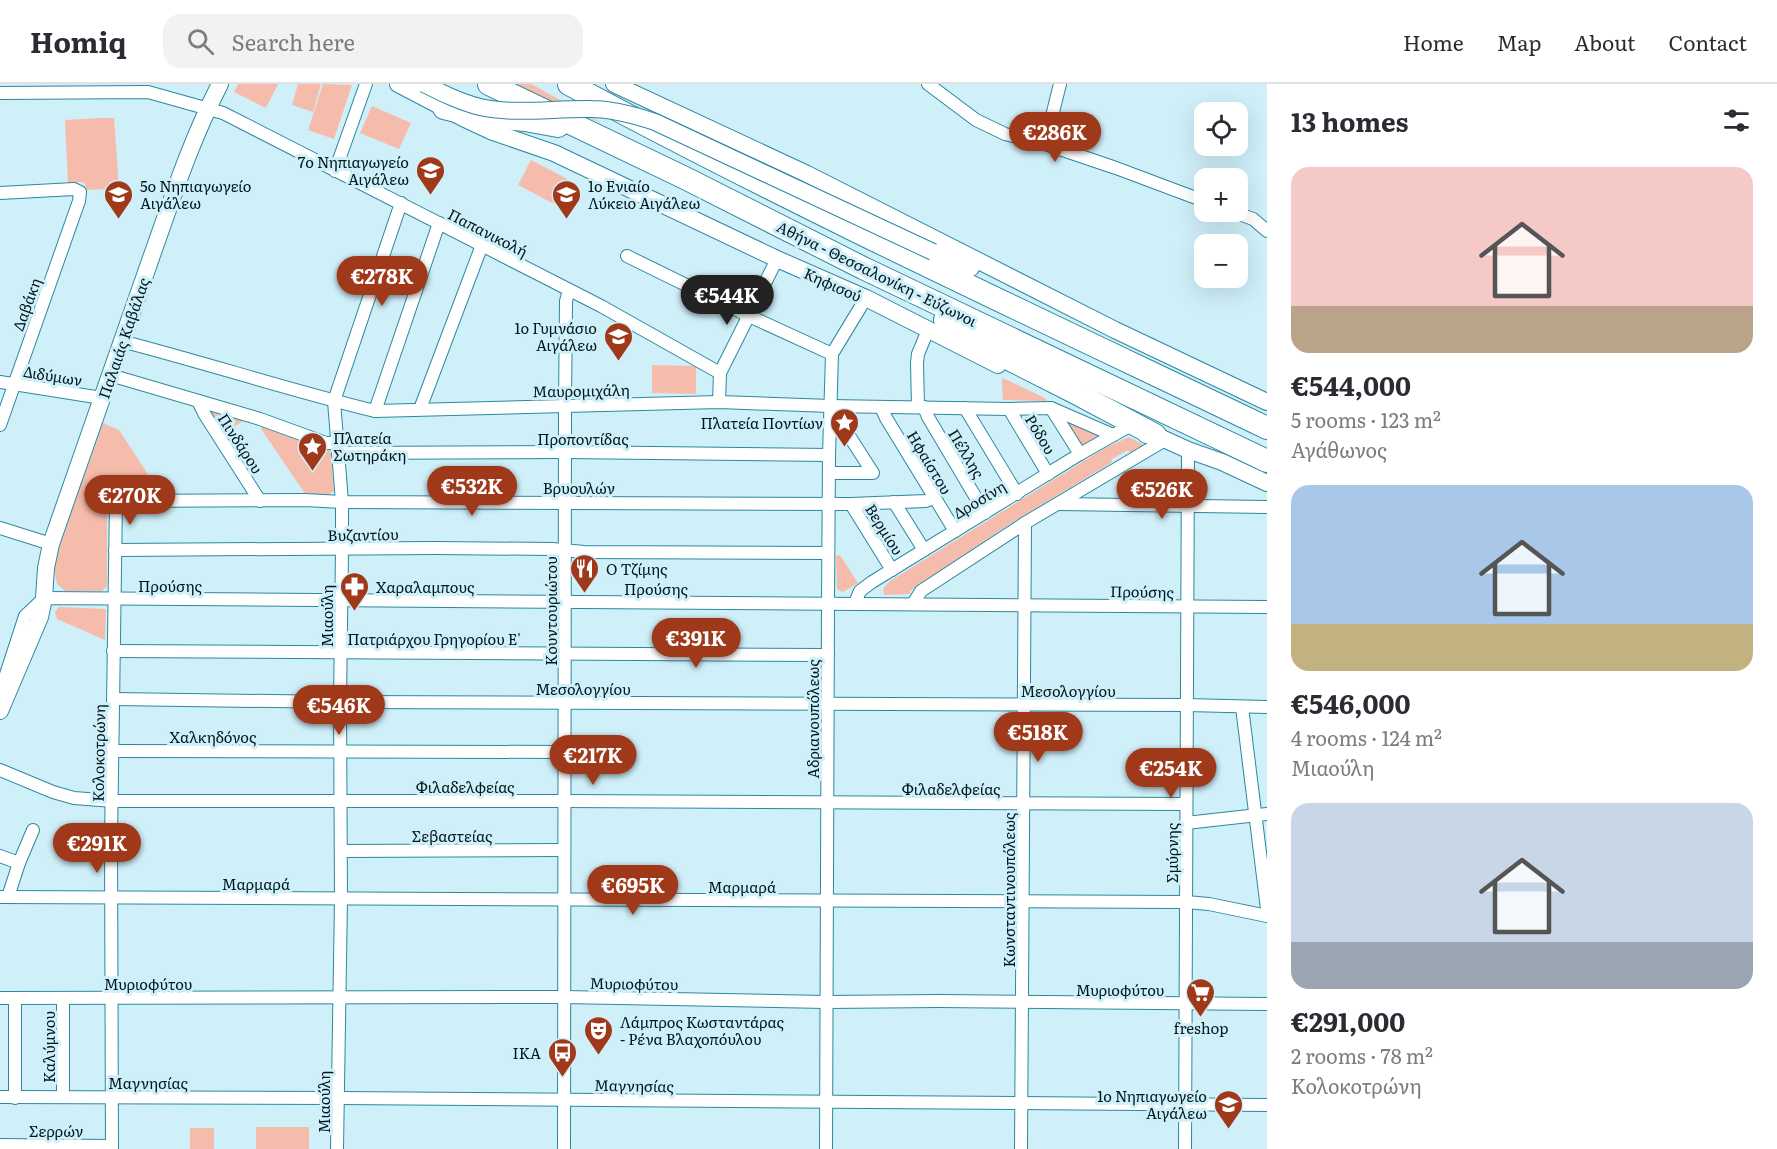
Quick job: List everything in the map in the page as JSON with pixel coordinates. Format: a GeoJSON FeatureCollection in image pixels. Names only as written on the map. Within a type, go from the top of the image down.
{"type":"FeatureCollection","features":[{"type":"Feature","properties":{"kind":"highway","name":"Αθήνα - Θεσσαλονίκη - Εύζωνοι"},"geometry":{"type":"LineString","coordinates":[[489,84],[685,178],[863,268],[1267,461]]}},
{"type":"Feature","properties":{"kind":"highway","name":"Αθήνα - Θεσσαλονίκη - Εύζωνοι"},"geometry":{"type":"LineString","coordinates":[[574,86],[685,146],[877,242],[1267,428]]}},
{"type":"Feature","properties":{"kind":"highway"},"geometry":{"type":"LineString","coordinates":[[444,108],[490,118],[542,122],[597,137]]}},
{"type":"Feature","properties":{"kind":"highway"},"geometry":{"type":"LineString","coordinates":[[933,252],[999,300]]}},
{"type":"Feature","properties":{"kind":"highway"},"geometry":{"type":"LineString","coordinates":[[863,268],[991,350],[1160,438]]}},
{"type":"Feature","properties":{"kind":"main road","name":"Παλαιάς Καβάλας"},"geometry":{"type":"LineString","coordinates":[[1,700],[40,617],[51,544],[182,171],[206,110],[220,84]]}},
{"type":"Feature","properties":{"kind":"main road","name":"Κηφισού"},"geometry":{"type":"LineString","coordinates":[[398,84],[493,132],[554,153],[777,259],[866,298],[1120,432],[1160,438],[1222,462],[1267,483]]}},
{"type":"Feature","properties":{"kind":"main road"},"geometry":{"type":"LineString","coordinates":[[424,84],[457,100],[487,108],[506,111],[591,109],[626,113],[655,122],[933,252],[1115,330]]}},
{"type":"Feature","properties":{"kind":"main road"},"geometry":{"type":"LineString","coordinates":[[614,84],[807,174],[1115,330],[1267,402]]}},
{"type":"Feature","properties":{"kind":"street"},"geometry":{"type":"LineString","coordinates":[[335,171],[366,84]]}},
{"type":"Feature","properties":{"kind":"street"},"geometry":{"type":"LineString","coordinates":[[928,84],[976,120],[1005,134],[1045,144],[1194,197]]}},
{"type":"Feature","properties":{"kind":"street"},"geometry":{"type":"LineString","coordinates":[[1045,144],[1060,84]]}},
{"type":"Feature","properties":{"kind":"street","name":"Παπανικολή"},"geometry":{"type":"LineString","coordinates":[[0,93],[126,87],[223,113],[569,290],[720,373]]}},
{"type":"Feature","properties":{"kind":"street","name":"Δαβάκη"},"geometry":{"type":"LineString","coordinates":[[0,193],[74,189],[80,192],[79,201],[0,425]]}},
{"type":"Feature","properties":{"kind":"street","name":"Μιαούλη"},"geometry":{"type":"LineString","coordinates":[[337,1149],[341,898],[342,502],[334,401],[401,203]]}},
{"type":"Feature","properties":{"kind":"street"},"geometry":{"type":"LineString","coordinates":[[1248,217],[1267,231]]}},
{"type":"Feature","properties":{"kind":"street"},"geometry":{"type":"LineString","coordinates":[[375,411],[439,223]]}},
{"type":"Feature","properties":{"kind":"street"},"geometry":{"type":"LineString","coordinates":[[420,409],[482,245]]}},
{"type":"Feature","properties":{"kind":"street"},"geometry":{"type":"LineString","coordinates":[[627,256],[832,354]]}},
{"type":"Feature","properties":{"kind":"street"},"geometry":{"type":"LineString","coordinates":[[719,402],[720,373],[777,259]]}},
{"type":"Feature","properties":{"kind":"street","name":"Κουντουριώτου"},"geometry":{"type":"LineString","coordinates":[[564,1149],[565,405],[566,301],[569,290]]}},
{"type":"Feature","properties":{"kind":"street","name":"Αδριανουπόλεως"},"geometry":{"type":"LineString","coordinates":[[826,1149],[826,803],[832,354],[866,298]]}},
{"type":"Feature","properties":{"kind":"street"},"geometry":{"type":"LineString","coordinates":[[921,407],[917,363],[918,354],[928,330]]}},
{"type":"Feature","properties":{"kind":"street","name":"Μαυρομιχάλη"},"geometry":{"type":"LineString","coordinates":[[121,341],[375,411],[719,402],[881,407],[1052,408],[1120,432]]}},
{"type":"Feature","properties":{"kind":"street","name":"Προποντίδας"},"geometry":{"type":"LineString","coordinates":[[110,375],[260,419],[337,448],[829,455]]}},
{"type":"Feature","properties":{"kind":"street","name":"Διδύμων"},"geometry":{"type":"LineString","coordinates":[[0,382],[102,398]]}},
{"type":"Feature","properties":{"kind":"street","name":"Πινδάρου"},"geometry":{"type":"LineString","coordinates":[[198,401],[260,501]]}},
{"type":"Feature","properties":{"kind":"street"},"geometry":{"type":"LineString","coordinates":[[829,473],[873,473],[830,406]]}},
{"type":"Feature","properties":{"kind":"street","name":"Ηφαίστου"},"geometry":{"type":"LineString","coordinates":[[881,407],[955,531]]}},
{"type":"Feature","properties":{"kind":"street","name":"Πέλλης"},"geometry":{"type":"LineString","coordinates":[[921,407],[985,513]]}},
{"type":"Feature","properties":{"kind":"street"},"geometry":{"type":"LineString","coordinates":[[965,408],[1017,494]]}},
{"type":"Feature","properties":{"kind":"street"},"geometry":{"type":"LineString","coordinates":[[1052,408],[1080,454]]}},
{"type":"Feature","properties":{"kind":"street","name":"Ρόδου"},"geometry":{"type":"LineString","coordinates":[[1009,409],[1048,474]]}},
{"type":"Feature","properties":{"kind":"street","name":"Δροσίνη"},"geometry":{"type":"LineString","coordinates":[[855,603],[862,589],[1080,454],[1120,432]]}},
{"type":"Feature","properties":{"kind":"street"},"geometry":{"type":"LineString","coordinates":[[913,604],[921,591],[1160,438]]}},
{"type":"Feature","properties":{"kind":"street","name":"Σμύρνης"},"geometry":{"type":"LineString","coordinates":[[1185,1149],[1188,450]]}},
{"type":"Feature","properties":{"kind":"street","name":"Βρυουλών"},"geometry":{"type":"LineString","coordinates":[[116,501],[851,504],[926,501],[934,498]]}},
{"type":"Feature","properties":{"kind":"street","name":"Κολοκοτρώνη"},"geometry":{"type":"LineString","coordinates":[[112,1147],[113,599],[116,501]]}},
{"type":"Feature","properties":{"kind":"street"},"geometry":{"type":"LineString","coordinates":[[894,502],[924,550]]}},
{"type":"Feature","properties":{"kind":"street","name":"Βερμίου"},"geometry":{"type":"LineString","coordinates":[[851,504],[892,570]]}},
{"type":"Feature","properties":{"kind":"street"},"geometry":{"type":"LineString","coordinates":[[1058,504],[1267,507]]}},
{"type":"Feature","properties":{"kind":"street","name":"Κωνσταντινουπόλεως"},"geometry":{"type":"LineString","coordinates":[[1021,1149],[1025,523]]}},
{"type":"Feature","properties":{"kind":"street"},"geometry":{"type":"LineString","coordinates":[[0,528],[51,544]]}},
{"type":"Feature","properties":{"kind":"street","name":"Βυζαντίου"},"geometry":{"type":"LineString","coordinates":[[115,550],[435,548],[584,552],[828,553]]}},
{"type":"Feature","properties":{"kind":"street","name":"Προύσης"},"geometry":{"type":"LineString","coordinates":[[44,598],[1267,607]]}},
{"type":"Feature","properties":{"kind":"street","name":"Πατριάρχου Γρηγορίου Ε'"},"geometry":{"type":"LineString","coordinates":[[113,651],[828,655]]}},
{"type":"Feature","properties":{"kind":"street","name":"Μεσολογγίου"},"geometry":{"type":"LineString","coordinates":[[114,699],[1267,707]]}},
{"type":"Feature","properties":{"kind":"street"},"geometry":{"type":"LineString","coordinates":[[1242,707],[1261,814],[1267,909]]}},
{"type":"Feature","properties":{"kind":"street","name":"Χαλκηδόνος"},"geometry":{"type":"LineString","coordinates":[[113,751],[565,752]]}},
{"type":"Feature","properties":{"kind":"street","name":"Φιλαδελφείας"},"geometry":{"type":"LineString","coordinates":[[0,770],[53,792],[74,798],[113,801],[1186,804]]}},
{"type":"Feature","properties":{"kind":"street"},"geometry":{"type":"LineString","coordinates":[[1186,823],[1261,814]]}},
{"type":"Feature","properties":{"kind":"street"},"geometry":{"type":"LineString","coordinates":[[4,897],[33,830]]}},
{"type":"Feature","properties":{"kind":"street","name":"Σεβαστείας"},"geometry":{"type":"LineString","coordinates":[[341,851],[564,850]]}},
{"type":"Feature","properties":{"kind":"street"},"geometry":{"type":"LineString","coordinates":[[0,856],[19,863]]}},
{"type":"Feature","properties":{"kind":"street","name":"Μαρμαρά"},"geometry":{"type":"LineString","coordinates":[[4,897],[1186,902],[1209,904],[1267,916]]}},
{"type":"Feature","properties":{"kind":"street","name":"Μυριοφύτου"},"geometry":{"type":"LineString","coordinates":[[0,998],[564,997],[826,1002],[1267,1004]]}},
{"type":"Feature","properties":{"kind":"street"},"geometry":{"type":"LineString","coordinates":[[15,998],[15,1098]]}},
{"type":"Feature","properties":{"kind":"street","name":"Καλύμνου"},"geometry":{"type":"LineString","coordinates":[[63,998],[63,1097]]}},
{"type":"Feature","properties":{"kind":"street","name":"Μαγνησίας"},"geometry":{"type":"LineString","coordinates":[[0,1097],[1267,1105]]}},
{"type":"Feature","properties":{"kind":"street","name":"Σερρών"},"geometry":{"type":"LineString","coordinates":[[0,1145],[112,1147]]}},
{"type":"Feature","properties":{"kind":"shaded area"},"geometry":{"type":"Polygon","coordinates":[[[238,84],[278,84],[266,108],[234,92],[238,84]]]}},
{"type":"Feature","properties":{"kind":"shaded area"},"geometry":{"type":"Polygon","coordinates":[[[298,84],[321,84],[313,112],[292,105],[298,84]]]}},
{"type":"Feature","properties":{"kind":"shaded area"},"geometry":{"type":"Polygon","coordinates":[[[323,84],[352,85],[334,139],[308,130],[323,84]]]}},
{"type":"Feature","properties":{"kind":"shaded area"},"geometry":{"type":"Polygon","coordinates":[[[512,84],[531,84],[602,123],[539,98],[512,84]]]}},
{"type":"Feature","properties":{"kind":"shaded area"},"geometry":{"type":"Polygon","coordinates":[[[372,106],[411,123],[399,149],[360,133],[372,106]]]}},
{"type":"Feature","properties":{"kind":"shaded area"},"geometry":{"type":"Polygon","coordinates":[[[114,118],[119,188],[87,190],[84,182],[68,183],[65,120],[114,118]]]}},
{"type":"Feature","properties":{"kind":"shaded area"},"geometry":{"type":"Polygon","coordinates":[[[531,160],[573,182],[560,207],[518,185],[531,160]]]}},
{"type":"Feature","properties":{"kind":"shaded area"},"geometry":{"type":"Polygon","coordinates":[[[652,365],[696,366],[696,394],[652,393],[652,365]]]}},
{"type":"Feature","properties":{"kind":"shaded area"},"geometry":{"type":"Polygon","coordinates":[[[1003,378],[1045,398],[1047,401],[1003,400],[1003,378]]]}},
{"type":"Feature","properties":{"kind":"shaded area"},"geometry":{"type":"Polygon","coordinates":[[[205,410],[244,420],[222,436],[205,410]]]}},
{"type":"Feature","properties":{"kind":"shaded area"},"geometry":{"type":"Polygon","coordinates":[[[1062,418],[1099,434],[1099,436],[1080,447],[1062,418]]]}},
{"type":"Feature","properties":{"kind":"shaded area"},"geometry":{"type":"Polygon","coordinates":[[[103,423],[119,430],[159,491],[111,495],[107,501],[107,586],[102,591],[65,591],[57,584],[53,564],[103,423]]]}},
{"type":"Feature","properties":{"kind":"shaded area","name":"Πλατεία Σωτηράκη"},"geometry":{"type":"Polygon","coordinates":[[[263,424],[331,451],[334,491],[328,495],[306,495],[261,429],[263,424]]]}},
{"type":"Feature","properties":{"kind":"shaded area"},"geometry":{"type":"Polygon","coordinates":[[[1129,437],[1147,447],[1133,456],[1128,450],[1112,459],[1111,463],[1011,523],[910,591],[910,594],[884,595],[883,589],[890,581],[1105,448],[1129,437]]]}},
{"type":"Feature","properties":{"kind":"shaded area"},"geometry":{"type":"Polygon","coordinates":[[[840,555],[858,583],[843,592],[837,589],[836,556],[840,555]]]}},
{"type":"Feature","properties":{"kind":"shaded area"},"geometry":{"type":"Polygon","coordinates":[[[59,607],[106,609],[105,640],[57,619],[55,612],[59,607]]]}},
{"type":"Feature","properties":{"kind":"shaded area"},"geometry":{"type":"Polygon","coordinates":[[[256,1127],[309,1127],[309,1149],[256,1149],[256,1127]]]}},
{"type":"Feature","properties":{"kind":"shaded area"},"geometry":{"type":"Polygon","coordinates":[[[190,1128],[214,1128],[214,1149],[190,1149],[190,1128]]]}},
{"type":"Feature","properties":{"kind":"place","name":"7ο Νηπιαγωγείο Αιγάλεω"},"geometry":{"type":"Point","coordinates":[430,196]}},
{"type":"Feature","properties":{"kind":"place","name":"5ο Νηπιαγωγείο Αιγάλεω"},"geometry":{"type":"Point","coordinates":[119,220]}},
{"type":"Feature","properties":{"kind":"place","name":"1ο Ενιαίο Λύκειο Αιγάλεω"},"geometry":{"type":"Point","coordinates":[567,220]}},
{"type":"Feature","properties":{"kind":"place","name":"1ο Γυμνάσιο Αιγάλεω"},"geometry":{"type":"Point","coordinates":[618,362]}},
{"type":"Feature","properties":{"kind":"place","name":"Πλατεία Ποντίων"},"geometry":{"type":"Point","coordinates":[844,448]}},
{"type":"Feature","properties":{"kind":"place","name":"Πλατεία Σωτηράκη"},"geometry":{"type":"Point","coordinates":[312,472]}},
{"type":"Feature","properties":{"kind":"place","name":"Ο Τζίμης"},"geometry":{"type":"Point","coordinates":[585,594]}},
{"type":"Feature","properties":{"kind":"place","name":"Χαραλαμπους"},"geometry":{"type":"Point","coordinates":[355,612]}},
{"type":"Feature","properties":{"kind":"place","name":"freshop"},"geometry":{"type":"Point","coordinates":[1201,1018]}},
{"type":"Feature","properties":{"kind":"place","name":"Λάμπρος Κωσταντάρας - Ρένα Βλαχοπόυλου"},"geometry":{"type":"Point","coordinates":[599,1056]}},
{"type":"Feature","properties":{"kind":"place","name":"ΙΚΑ"},"geometry":{"type":"Point","coordinates":[562,1078]}},
{"type":"Feature","properties":{"kind":"place","name":"1ο Νηπιαγωγείο Αιγάλεω"},"geometry":{"type":"Point","coordinates":[1228,1130]}}]}
